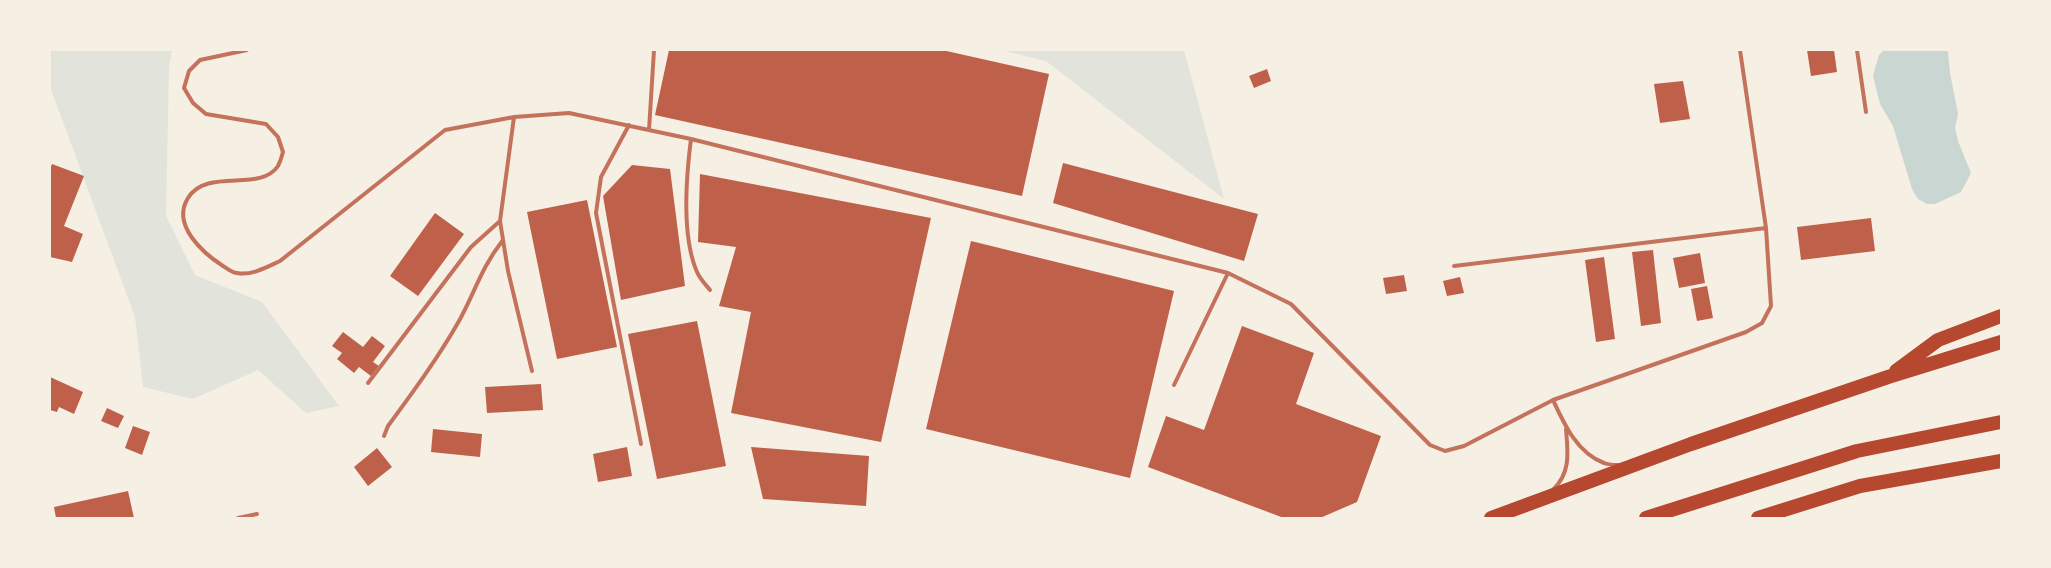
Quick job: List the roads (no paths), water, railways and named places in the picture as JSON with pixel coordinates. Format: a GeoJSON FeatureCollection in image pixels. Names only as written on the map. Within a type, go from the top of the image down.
{"type":"FeatureCollection","features":[{"type":"Feature","properties":{"kind":"highway"},"geometry":{"type":"LineString","coordinates":[[1888,377],[1938,340],[2001,316]]}},
{"type":"Feature","properties":{"kind":"highway"},"geometry":{"type":"LineString","coordinates":[[1490,518],[1631,466],[1888,377],[2001,342]]}},
{"type":"Feature","properties":{"kind":"highway"},"geometry":{"type":"LineString","coordinates":[[1646,518],[1857,451],[2001,422]]}},
{"type":"Feature","properties":{"kind":"highway"},"geometry":{"type":"LineString","coordinates":[[1758,518],[1860,486],[2001,461]]}},
{"type":"Feature","properties":{"kind":"lane"},"geometry":{"type":"LineString","coordinates":[[247,50],[200,60],[189,70],[184,88],[192,104],[206,114],[266,124],[278,137],[284,152],[278,167],[265,177],[216,181],[200,187],[188,198],[183,213],[187,231],[197,244],[216,261],[236,274],[256,272],[280,261],[445,130],[514,117],[569,114],[690,139],[1228,272],[1291,304],[1430,445],[1446,451],[1464,446],[1553,400],[1746,332],[1762,323],[1771,306],[1766,228],[1740,50]]}},
{"type":"Feature","properties":{"kind":"lane"},"geometry":{"type":"LineString","coordinates":[[649,130],[654,50]]}},
{"type":"Feature","properties":{"kind":"lane"},"geometry":{"type":"LineString","coordinates":[[1856,50],[1866,112]]}},
{"type":"Feature","properties":{"kind":"lane"},"geometry":{"type":"LineString","coordinates":[[514,117],[500,221],[508,271],[532,371]]}},
{"type":"Feature","properties":{"kind":"lane"},"geometry":{"type":"LineString","coordinates":[[628,125],[601,177],[596,213],[641,444]]}},
{"type":"Feature","properties":{"kind":"lane"},"geometry":{"type":"LineString","coordinates":[[690,139],[685,184],[690,249],[697,273],[710,290]]}},
{"type":"Feature","properties":{"kind":"lane"},"geometry":{"type":"LineString","coordinates":[[368,384],[471,247],[500,221]]}},
{"type":"Feature","properties":{"kind":"lane"},"geometry":{"type":"LineString","coordinates":[[1454,266],[1766,228]]}},
{"type":"Feature","properties":{"kind":"lane"},"geometry":{"type":"LineString","coordinates":[[384,436],[388,426],[434,364],[460,319],[490,257],[503,240]]}},
{"type":"Feature","properties":{"kind":"lane"},"geometry":{"type":"LineString","coordinates":[[1174,385],[1228,272]]}},
{"type":"Feature","properties":{"kind":"lane"},"geometry":{"type":"LineString","coordinates":[[1553,400],[1566,429],[1584,450],[1605,464],[1631,466]]}},
{"type":"Feature","properties":{"kind":"lane"},"geometry":{"type":"LineString","coordinates":[[1545,498],[1563,480],[1568,457],[1566,429]]}},
{"type":"Feature","properties":{"kind":"lane"},"geometry":{"type":"LineString","coordinates":[[238,518],[257,514]]}}]}
